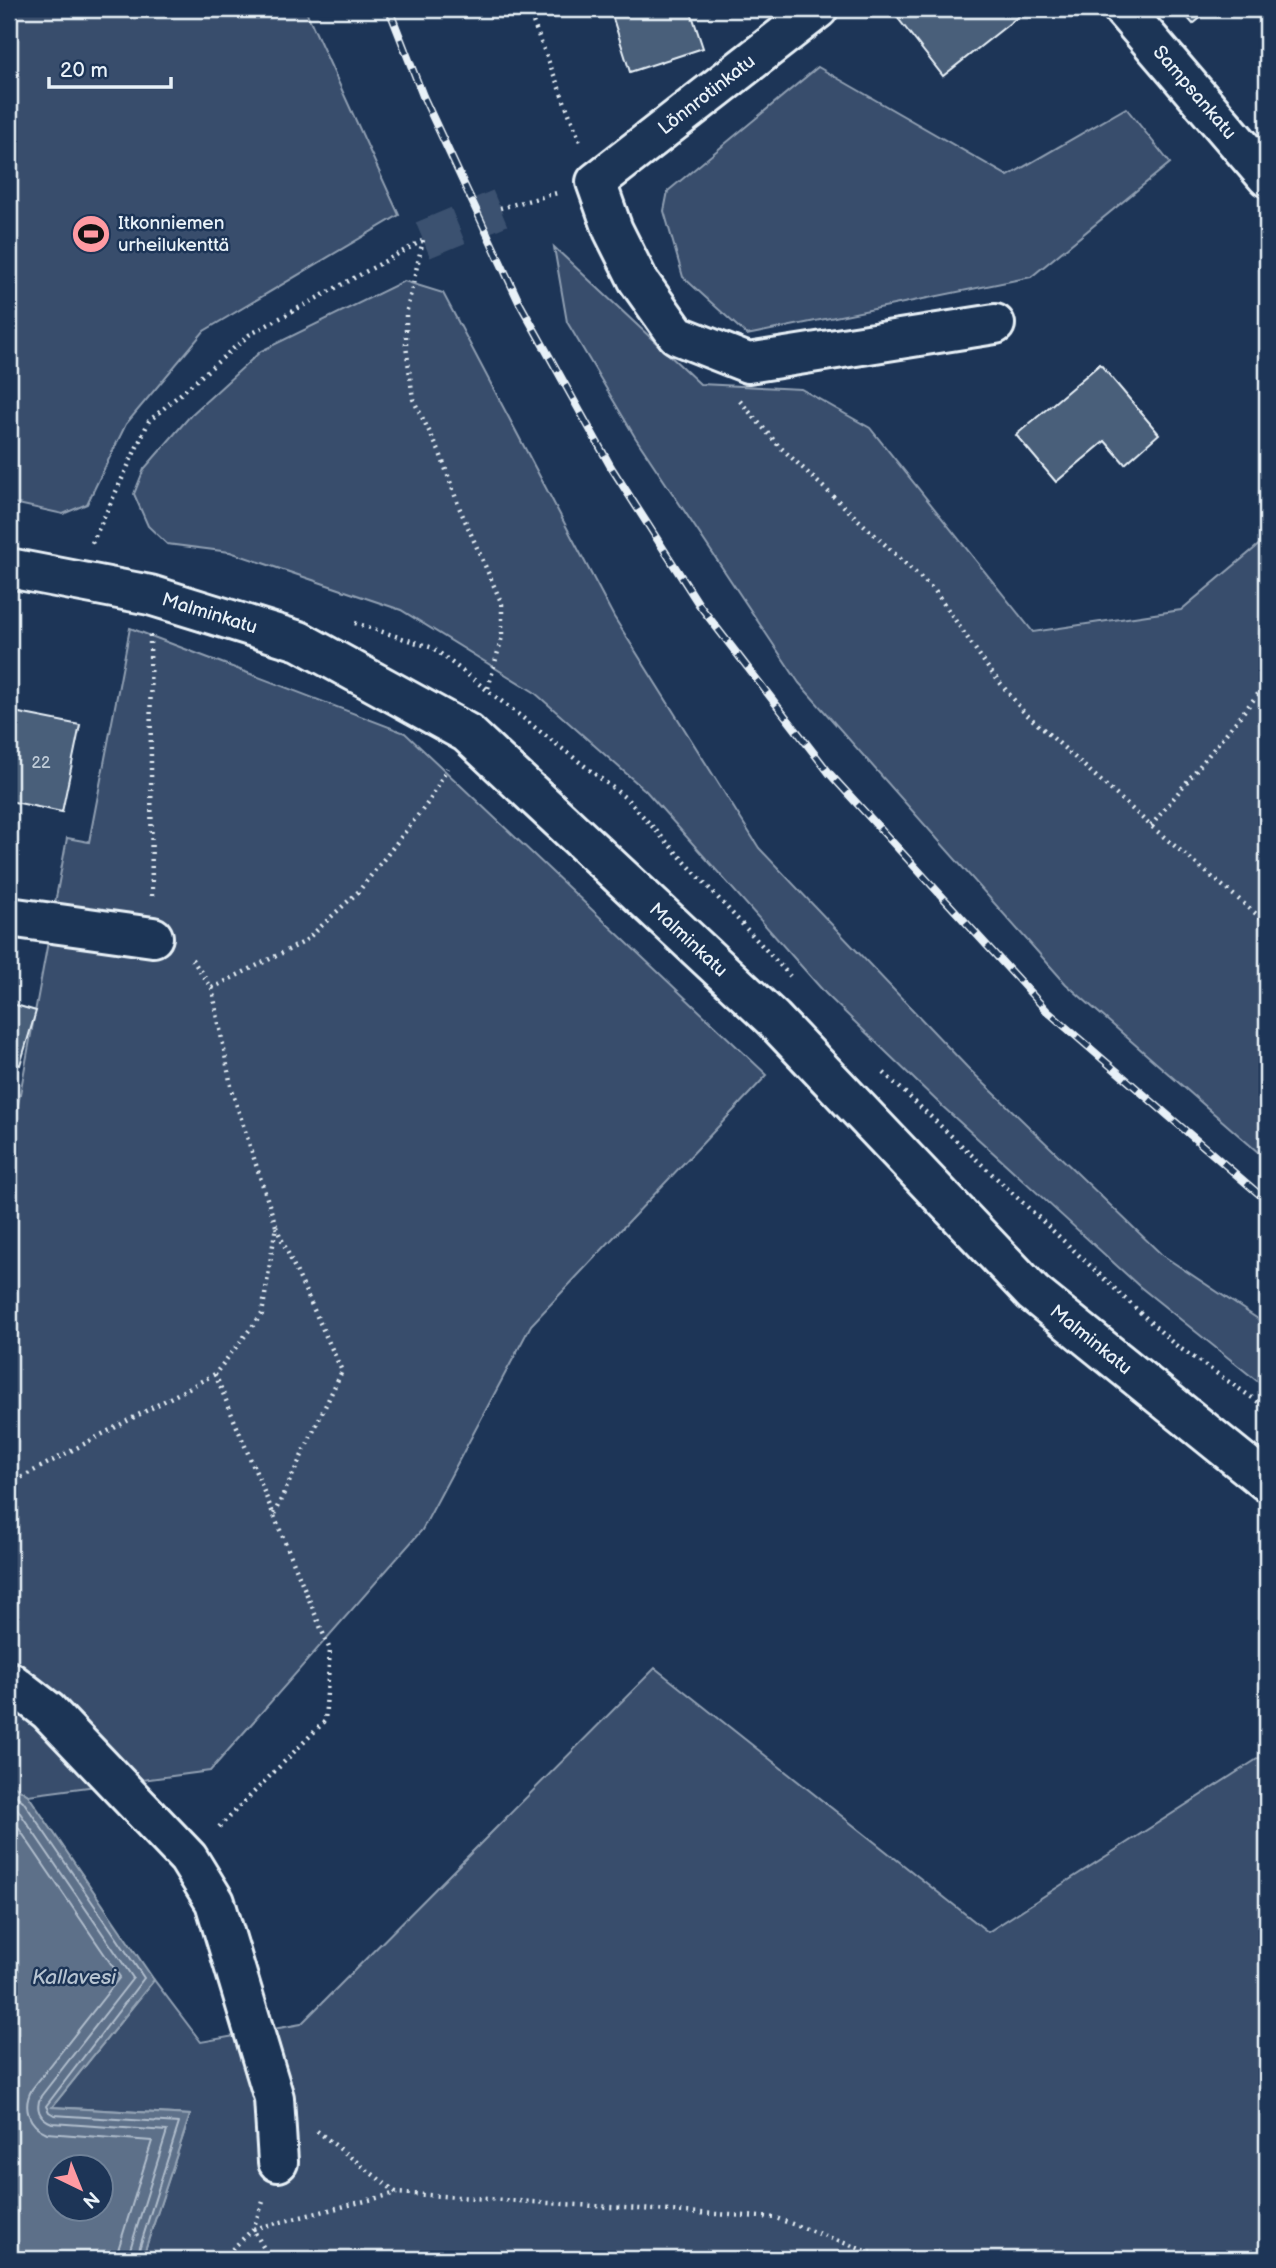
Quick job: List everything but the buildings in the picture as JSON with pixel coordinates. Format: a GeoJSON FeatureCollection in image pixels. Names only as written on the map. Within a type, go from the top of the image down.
{"type":"FeatureCollection","features":[{"type":"Feature","properties":{"kind":"street","name":"Lönnrotinkatu"},"geometry":{"type":"LineString","coordinates":[[596,182],[818,9]]}},
{"type":"Feature","properties":{"kind":"street","name":"Sampsankatu"},"geometry":{"type":"LineString","coordinates":[[1123,9],[1267,177]]}},
{"type":"Feature","properties":{"kind":"street"},"geometry":{"type":"LineString","coordinates":[[596,182],[613,230],[638,280],[677,335],[748,363],[995,324]]}},
{"type":"Feature","properties":{"kind":"street","name":"Malminkatu"},"geometry":{"type":"LineString","coordinates":[[9,568],[149,595],[299,641],[467,733],[773,1019],[1033,1293],[1267,1482]]}},
{"type":"Feature","properties":{"kind":"street"},"geometry":{"type":"LineString","coordinates":[[9,917],[153,937]]}},
{"type":"Feature","properties":{"kind":"street"},"geometry":{"type":"LineString","coordinates":[[9,1681],[47,1711],[188,1858],[215,1902],[274,2098],[278,2162]]}},
{"type":"Feature","properties":{"kind":"path"},"geometry":{"type":"LineString","coordinates":[[500,208],[596,182],[528,9]]}},
{"type":"Feature","properties":{"kind":"path"},"geometry":{"type":"LineString","coordinates":[[88,552],[149,421],[249,335],[423,240],[407,314],[406,346],[413,399],[440,453],[459,507],[502,604],[502,637],[488,691],[430,800],[358,892],[304,942],[212,988]]}},
{"type":"Feature","properties":{"kind":"path"},"geometry":{"type":"LineString","coordinates":[[737,398],[778,445],[935,591],[989,669],[1023,711],[1151,826],[1267,923]]}},
{"type":"Feature","properties":{"kind":"path"},"geometry":{"type":"LineString","coordinates":[[149,595],[153,937],[189,954],[212,988],[232,1091],[276,1226],[342,1371],[273,1514]]}},
{"type":"Feature","properties":{"kind":"path"},"geometry":{"type":"LineString","coordinates":[[1151,826],[1267,683]]}},
{"type":"Feature","properties":{"kind":"path"},"geometry":{"type":"LineString","coordinates":[[9,1484],[215,1374],[262,1314],[276,1226]]}},
{"type":"Feature","properties":{"kind":"path"},"geometry":{"type":"LineString","coordinates":[[188,1858],[325,1721],[330,1650],[215,1374]]}},
{"type":"Feature","properties":{"kind":"path"},"geometry":{"type":"LineString","coordinates":[[274,2098],[397,2193]]}},
{"type":"Feature","properties":{"kind":"path"},"geometry":{"type":"LineString","coordinates":[[222,2259],[253,2229],[278,2162]]}},
{"type":"Feature","properties":{"kind":"path"},"geometry":{"type":"LineString","coordinates":[[253,2229],[397,2193],[776,2218],[888,2259]]}},
{"type":"Feature","properties":{"kind":"path"},"geometry":{"type":"LineString","coordinates":[[253,2229],[270,2259]]}},
{"type":"Feature","properties":{"kind":"shaded area"},"geometry":{"type":"Polygon","coordinates":[[[9,9],[305,9],[399,215],[204,331],[126,424],[87,504],[63,514],[9,502],[9,9]]]}},
{"type":"Feature","properties":{"kind":"shaded area"},"geometry":{"type":"Polygon","coordinates":[[[818,67],[1008,176],[1126,108],[1170,163],[1031,277],[747,335],[683,277],[664,211],[668,191],[818,67]]]}},
{"type":"Feature","properties":{"kind":"shaded area"},"geometry":{"type":"Polygon","coordinates":[[[554,247],[700,384],[801,389],[870,428],[1033,632],[1181,610],[1267,538],[1267,1160],[1066,984],[799,683],[635,437],[567,322],[554,247]]]}},
{"type":"Feature","properties":{"kind":"shaded area"},"geometry":{"type":"Polygon","coordinates":[[[404,281],[443,293],[614,617],[759,848],[967,1067],[1162,1255],[1267,1325],[1267,1389],[1139,1286],[941,1105],[826,994],[646,791],[534,692],[401,610],[230,552],[167,544],[148,526],[134,494],[144,469],[191,415],[261,351],[404,281]]]}},
{"type":"Feature","properties":{"kind":"shaded area"},"geometry":{"type":"Polygon","coordinates":[[[130,628],[405,733],[767,1075],[531,1325],[422,1530],[210,1771],[28,1795],[9,1782],[9,1154],[67,838],[89,842],[130,628]]]}},
{"type":"Feature","properties":{"kind":"shaded area"},"geometry":{"type":"Polygon","coordinates":[[[655,1668],[988,1932],[1265,1754],[1267,1732],[1267,2259],[142,2259],[190,2115],[52,2107],[154,1980],[201,2042],[301,2024],[655,1668]]]}},
{"type":"Feature","properties":{"kind":"water","name":"Kallavesi"},"geometry":{"type":"Polygon","coordinates":[[[9,1782],[28,1795],[154,1980],[52,2107],[190,2115],[142,2259],[9,2259],[9,1782]]]}},
{"type":"Feature","properties":{"kind":"tunnel"},"geometry":{"type":"LineString","coordinates":[[423,240],[500,208]]}},
{"type":"Feature","properties":{"kind":"railway"},"geometry":{"type":"LineString","coordinates":[[389,9],[423,96],[519,302],[611,467],[700,606],[830,774],[1047,1011],[1267,1201]]}},
{"type":"Feature","properties":{"kind":"place","name":"Itkonniemen urheilukenttä"},"geometry":{"type":"Point","coordinates":[91,234]}}]}
